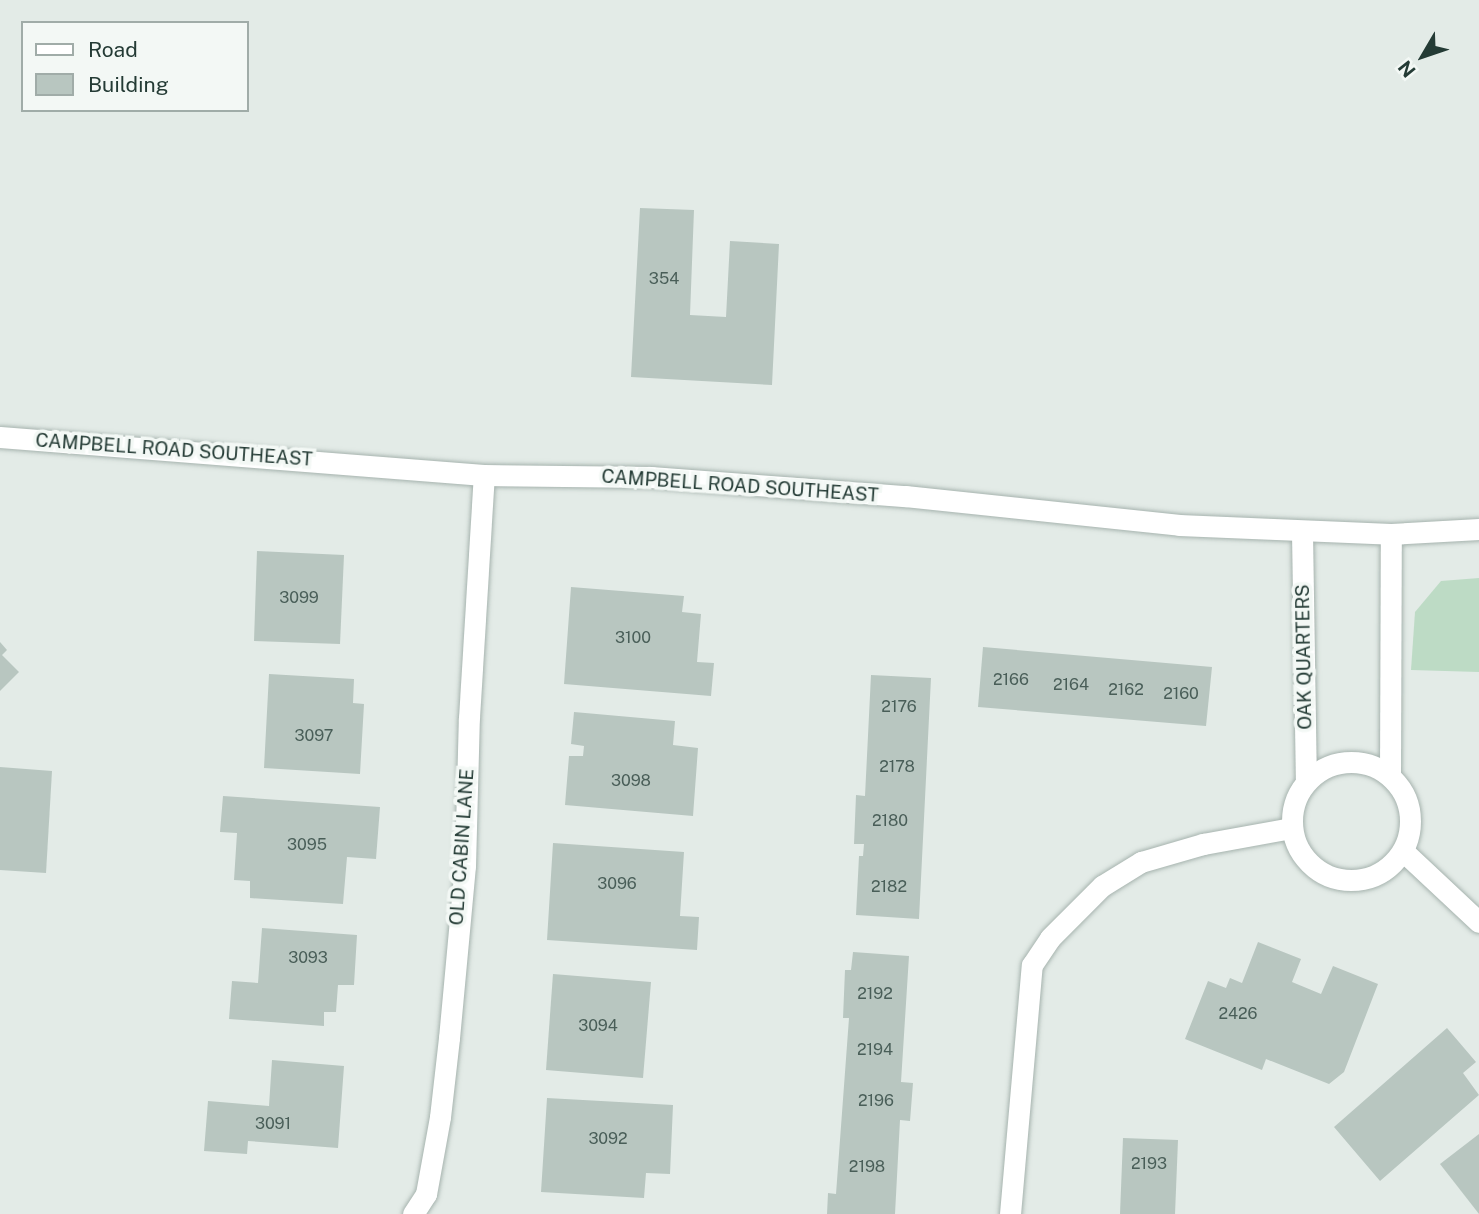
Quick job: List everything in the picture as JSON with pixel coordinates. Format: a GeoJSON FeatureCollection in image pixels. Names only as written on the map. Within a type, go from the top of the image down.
{"type":"FeatureCollection","features":[{"type":"Feature","properties":{"kind":"street","name":"CAMPBELL ROAD SOUTHEAST"},"geometry":{"type":"LineString","coordinates":[[0,437],[484,475],[651,477],[905,496],[1179,525],[1391,534],[1479,529]]}},
{"type":"Feature","properties":{"kind":"street","name":"OLD CABIN LANE"},"geometry":{"type":"LineString","coordinates":[[413,1214],[426,1195],[440,1117],[449,1038],[465,866],[469,718],[484,475]]}},
{"type":"Feature","properties":{"kind":"street","name":"OAK QUARTERS"},"geometry":{"type":"LineString","coordinates":[[1291,828],[1292,810],[1298,792],[1306,781],[1302,532]]}},
{"type":"Feature","properties":{"kind":"street"},"geometry":{"type":"LineString","coordinates":[[1390,776],[1391,534]]}},
{"type":"Feature","properties":{"kind":"street"},"geometry":{"type":"LineString","coordinates":[[1010,1214],[1032,965],[1050,938],[1102,886],[1141,862],[1203,844],[1291,828],[1304,858],[1311,866],[1329,877],[1350,881],[1371,878],[1390,867],[1403,851],[1410,832],[1410,811],[1403,792],[1390,776],[1376,766],[1340,762],[1324,768],[1306,781]]}},
{"type":"Feature","properties":{"kind":"street"},"geometry":{"type":"LineString","coordinates":[[1403,851],[1479,922]]}},
{"type":"Feature","properties":{"kind":"green space"},"geometry":{"type":"Polygon","coordinates":[[[1479,578],[1479,672],[1411,670],[1415,612],[1441,581],[1479,578]]]}},
{"type":"Feature","properties":{"kind":"building"},"geometry":{"type":"Polygon","coordinates":[[[640,208],[694,210],[690,315],[726,317],[730,241],[779,244],[772,385],[631,377],[640,208]]]}},
{"type":"Feature","properties":{"kind":"building"},"geometry":{"type":"Polygon","coordinates":[[[257,551],[344,555],[340,644],[254,641],[257,551]]]}},
{"type":"Feature","properties":{"kind":"building"},"geometry":{"type":"Polygon","coordinates":[[[571,587],[684,596],[682,612],[701,614],[697,662],[714,663],[711,696],[564,684],[571,587]]]}},
{"type":"Feature","properties":{"kind":"building"},"geometry":{"type":"Polygon","coordinates":[[[0,642],[7,650],[2,655],[19,672],[0,691],[0,642]]]}},
{"type":"Feature","properties":{"kind":"building"},"geometry":{"type":"Polygon","coordinates":[[[983,647],[1212,667],[1206,726],[978,707],[983,647]]]}},
{"type":"Feature","properties":{"kind":"building"},"geometry":{"type":"Polygon","coordinates":[[[269,674],[354,679],[353,703],[364,704],[360,774],[264,768],[269,674]]]}},
{"type":"Feature","properties":{"kind":"building"},"geometry":{"type":"Polygon","coordinates":[[[871,675],[931,678],[919,919],[856,915],[859,856],[863,856],[864,844],[854,844],[856,795],[865,796],[871,675]]]}},
{"type":"Feature","properties":{"kind":"building"},"geometry":{"type":"Polygon","coordinates":[[[574,712],[675,721],[673,745],[698,748],[693,816],[565,805],[569,756],[583,756],[584,746],[571,744],[574,712]]]}},
{"type":"Feature","properties":{"kind":"building"},"geometry":{"type":"Polygon","coordinates":[[[0,767],[52,771],[46,873],[0,870],[0,767]]]}},
{"type":"Feature","properties":{"kind":"building"},"geometry":{"type":"Polygon","coordinates":[[[223,796],[380,807],[376,859],[347,857],[343,904],[250,898],[250,881],[234,880],[237,833],[220,832],[223,796]]]}},
{"type":"Feature","properties":{"kind":"building"},"geometry":{"type":"Polygon","coordinates":[[[553,843],[684,852],[680,916],[699,917],[697,950],[547,940],[553,843]]]}},
{"type":"Feature","properties":{"kind":"building"},"geometry":{"type":"Polygon","coordinates":[[[262,928],[357,935],[354,985],[338,985],[336,1012],[324,1012],[324,1026],[229,1019],[232,981],[258,983],[262,928]]]}},
{"type":"Feature","properties":{"kind":"building"},"geometry":{"type":"Polygon","coordinates":[[[1258,942],[1301,959],[1292,982],[1321,994],[1333,966],[1378,984],[1344,1072],[1329,1084],[1266,1059],[1262,1070],[1185,1039],[1208,981],[1226,988],[1230,978],[1242,983],[1258,942]]]}},
{"type":"Feature","properties":{"kind":"building"},"geometry":{"type":"Polygon","coordinates":[[[853,952],[909,956],[901,1082],[913,1083],[910,1121],[900,1120],[895,1214],[827,1214],[828,1193],[836,1194],[849,1018],[843,1018],[845,970],[851,970],[853,952]]]}},
{"type":"Feature","properties":{"kind":"building"},"geometry":{"type":"Polygon","coordinates":[[[553,974],[651,982],[643,1078],[546,1070],[553,974]]]}},
{"type":"Feature","properties":{"kind":"building"},"geometry":{"type":"Polygon","coordinates":[[[1447,1028],[1476,1062],[1463,1073],[1479,1095],[1380,1181],[1334,1127],[1447,1028]]]}},
{"type":"Feature","properties":{"kind":"building"},"geometry":{"type":"Polygon","coordinates":[[[272,1060],[344,1066],[338,1148],[248,1141],[247,1154],[204,1151],[208,1101],[269,1106],[272,1060]]]}},
{"type":"Feature","properties":{"kind":"building"},"geometry":{"type":"Polygon","coordinates":[[[547,1098],[673,1105],[670,1174],[646,1173],[644,1198],[541,1192],[547,1098]]]}},
{"type":"Feature","properties":{"kind":"building"},"geometry":{"type":"Polygon","coordinates":[[[1479,1134],[1479,1214],[1440,1164],[1479,1134]]]}},
{"type":"Feature","properties":{"kind":"building"},"geometry":{"type":"Polygon","coordinates":[[[1123,1138],[1178,1140],[1175,1214],[1120,1214],[1123,1138]]]}}]}
